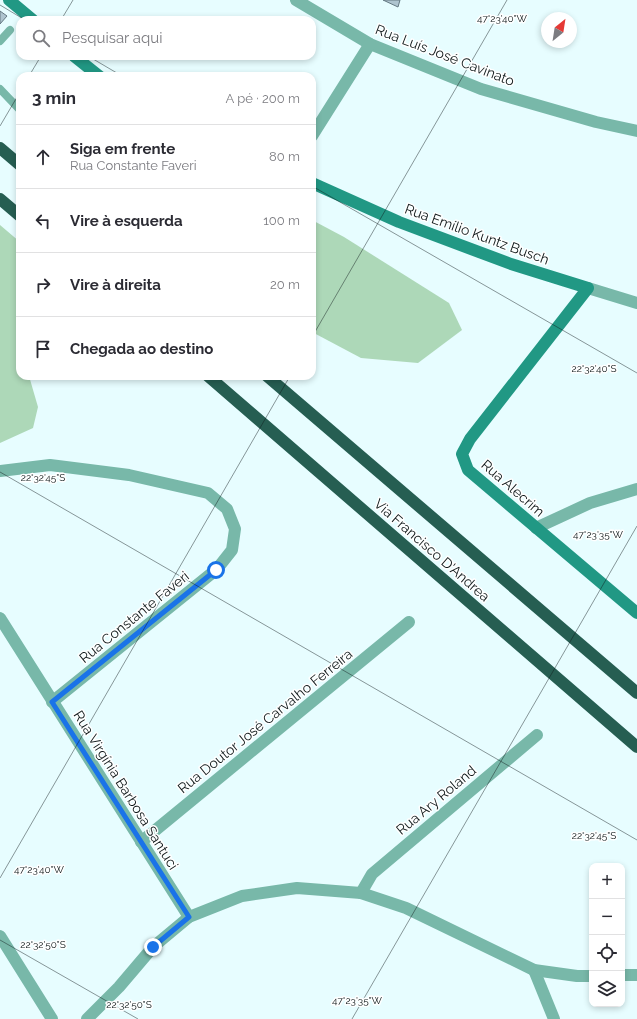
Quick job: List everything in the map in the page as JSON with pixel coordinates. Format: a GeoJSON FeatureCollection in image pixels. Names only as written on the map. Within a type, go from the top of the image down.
{"type":"FeatureCollection","features":[{"type":"Feature","properties":{"kind":"highway"},"geometry":{"type":"LineString","coordinates":[[0,148],[16,162]]}},
{"type":"Feature","properties":{"kind":"highway"},"geometry":{"type":"LineString","coordinates":[[0,199],[16,213]]}},
{"type":"Feature","properties":{"kind":"highway","name":"Via Francisco D'Andrea"},"geometry":{"type":"LineString","coordinates":[[213,380],[637,747]]}},
{"type":"Feature","properties":{"kind":"highway","name":"Via Francisco D'Andrea"},"geometry":{"type":"LineString","coordinates":[[272,380],[637,693]]}},
{"type":"Feature","properties":{"kind":"street"},"geometry":{"type":"LineString","coordinates":[[10,0],[28,16]]}},
{"type":"Feature","properties":{"kind":"street","name":"Rua Luís José Cavinato"},"geometry":{"type":"LineString","coordinates":[[296,0],[370,44],[481,89],[596,122],[637,131]]}},
{"type":"Feature","properties":{"kind":"street"},"geometry":{"type":"LineString","coordinates":[[316,130],[370,44]]}},
{"type":"Feature","properties":{"kind":"street"},"geometry":{"type":"LineString","coordinates":[[79,60],[94,72]]}},
{"type":"Feature","properties":{"kind":"street","name":"Rua Emílio Kuntz Busch"},"geometry":{"type":"LineString","coordinates":[[316,185],[399,222],[511,264],[637,303]]}},
{"type":"Feature","properties":{"kind":"street","name":"Rua Alecrim"},"geometry":{"type":"LineString","coordinates":[[588,288],[470,439],[462,454],[468,470],[637,613]]}},
{"type":"Feature","properties":{"kind":"street","name":"Rua Constante Faveri"},"geometry":{"type":"LineString","coordinates":[[0,471],[50,465],[129,475],[208,493],[227,509],[235,529],[232,550],[216,570],[52,702]]}},
{"type":"Feature","properties":{"kind":"street"},"geometry":{"type":"LineString","coordinates":[[536,528],[590,503],[637,490]]}},
{"type":"Feature","properties":{"kind":"street","name":"Rua Virgínia Barbosa Santuci"},"geometry":{"type":"LineString","coordinates":[[0,618],[189,917]]}},
{"type":"Feature","properties":{"kind":"street","name":"Rua Doutor José Carvalho Ferreira"},"geometry":{"type":"LineString","coordinates":[[141,842],[408,622]]}},
{"type":"Feature","properties":{"kind":"street","name":"Rua Ary Roland"},"geometry":{"type":"LineString","coordinates":[[361,893],[372,874],[537,735]]}},
{"type":"Feature","properties":{"kind":"street"},"geometry":{"type":"LineString","coordinates":[[87,1019],[119,987],[153,947],[189,917],[242,896],[296,888],[361,893],[406,908],[534,970],[577,976],[589,976]]}},
{"type":"Feature","properties":{"kind":"street"},"geometry":{"type":"LineString","coordinates":[[0,936],[52,1019]]}},
{"type":"Feature","properties":{"kind":"street"},"geometry":{"type":"LineString","coordinates":[[534,970],[554,1019]]}},
{"type":"Feature","properties":{"kind":"street"},"geometry":{"type":"LineString","coordinates":[[625,975],[637,975]]}},
{"type":"Feature","properties":{"kind":"lane"},"geometry":{"type":"LineString","coordinates":[[0,41],[10,30]]}},
{"type":"Feature","properties":{"kind":"lane"},"geometry":{"type":"LineString","coordinates":[[0,90],[16,106]]}},
{"type":"Feature","properties":{"kind":"green space"},"geometry":{"type":"Polygon","coordinates":[[[316,222],[344,237],[449,303],[462,330],[418,363],[361,358],[316,334],[316,222]]]}},
{"type":"Feature","properties":{"kind":"green space"},"geometry":{"type":"Polygon","coordinates":[[[0,225],[16,239],[16,380],[30,380],[38,407],[33,428],[0,443],[0,225]]]}},
{"type":"Feature","properties":{"kind":"building"},"geometry":{"type":"Polygon","coordinates":[[[383,0],[400,0],[398,7],[383,0]]]}},
{"type":"Feature","properties":{"kind":"building"},"geometry":{"type":"Polygon","coordinates":[[[0,11],[7,16],[0,24],[0,11]]]}},
{"type":"Feature","properties":{"kind":"route"},"geometry":{"type":"LineString","coordinates":[[153,947],[189,917],[52,702],[216,570]]}}]}
